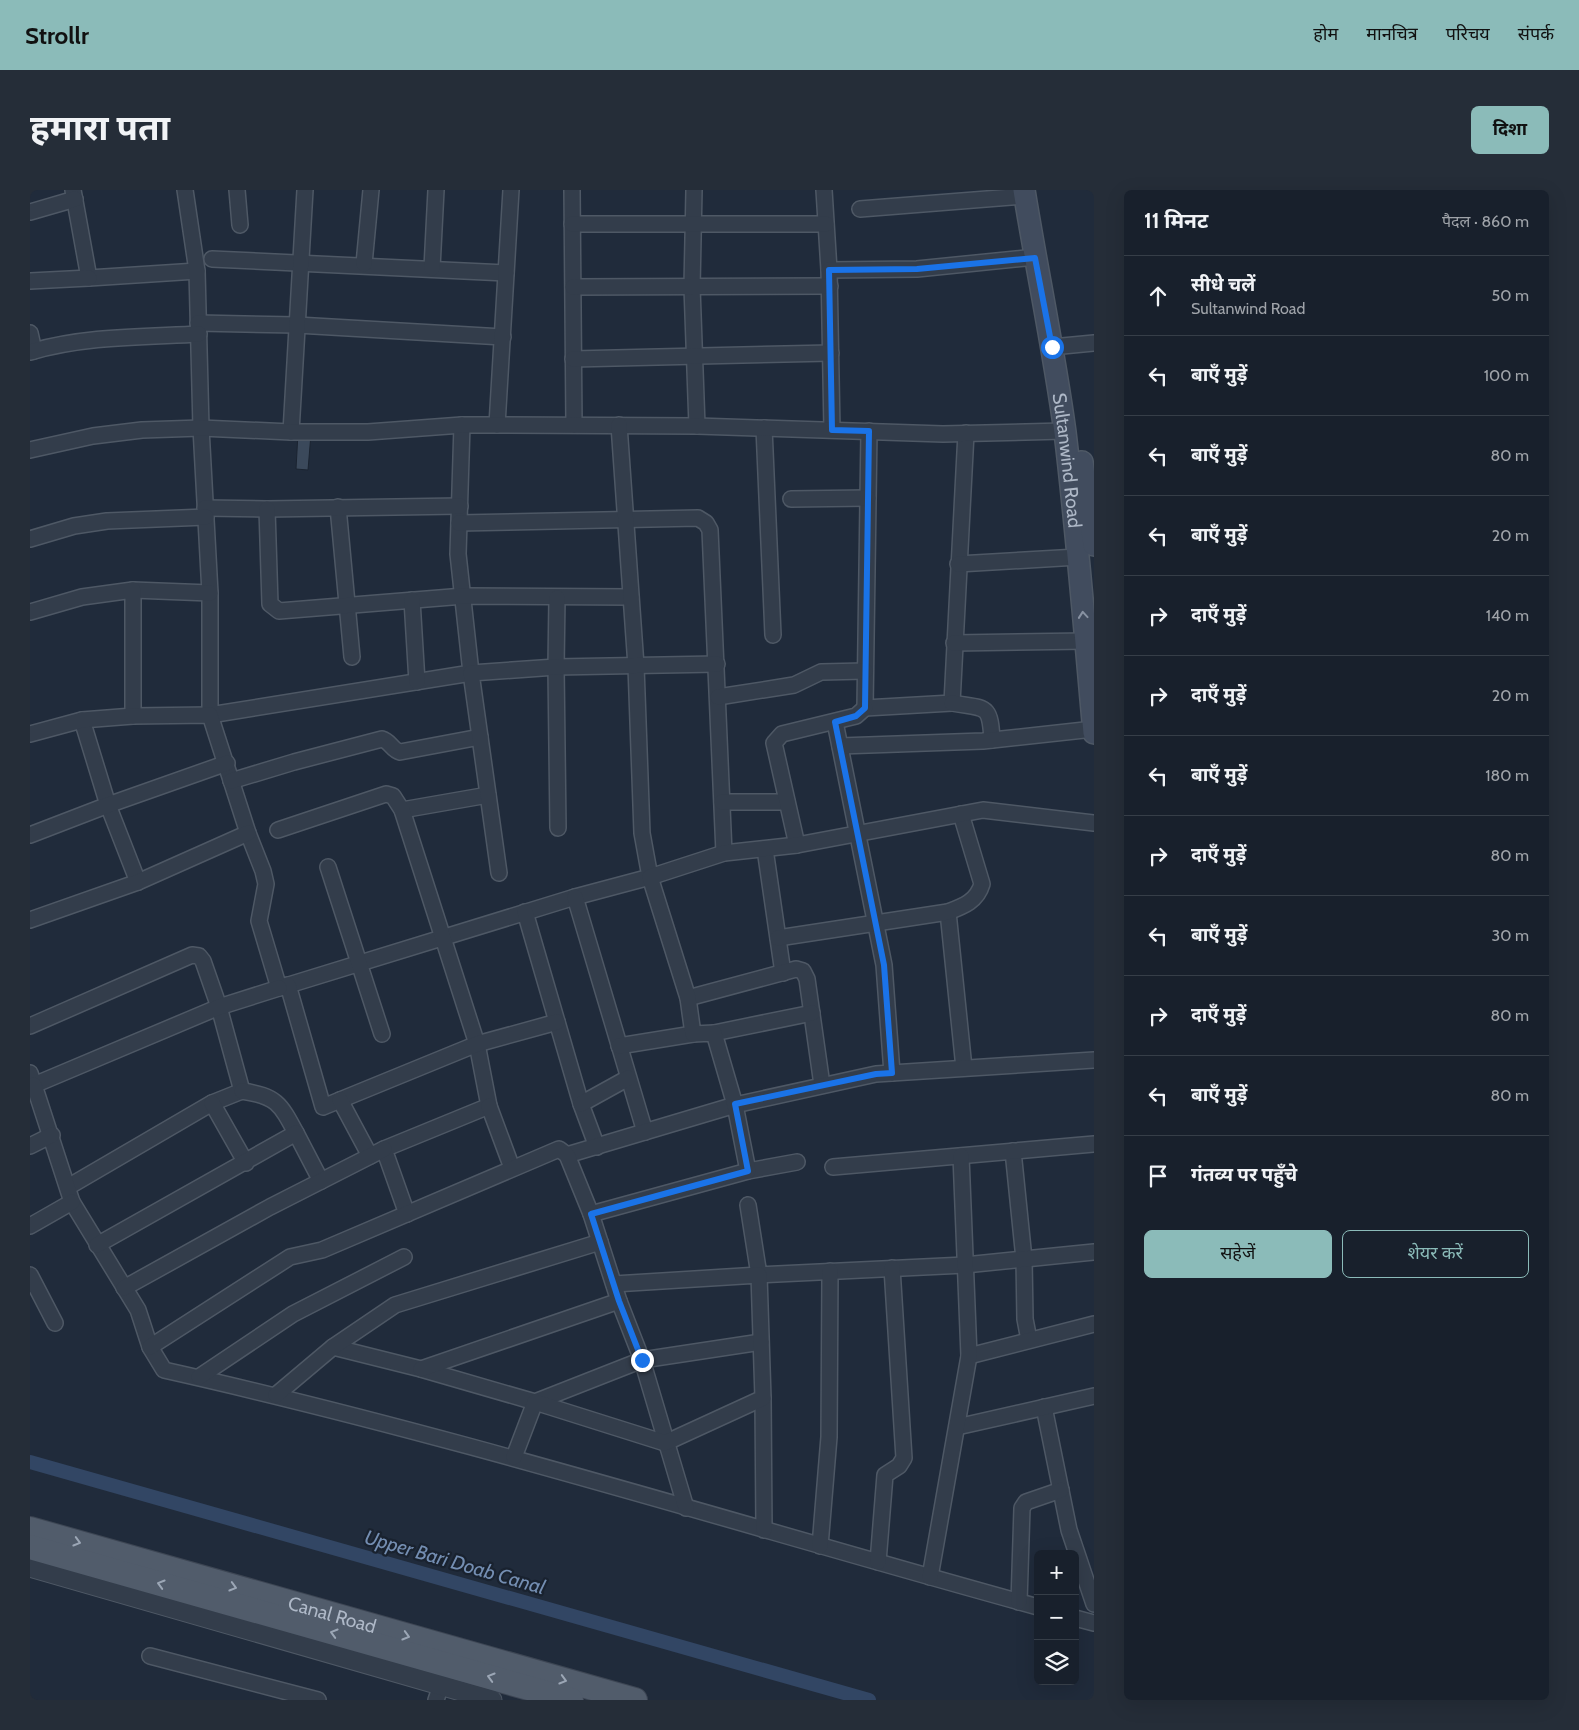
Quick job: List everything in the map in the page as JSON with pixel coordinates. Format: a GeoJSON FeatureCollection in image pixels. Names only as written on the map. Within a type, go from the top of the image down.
{"type":"FeatureCollection","features":[{"type":"Feature","properties":{"kind":"main road","name":"Sultanwind Road"},"geometry":{"type":"LineString","coordinates":[[1028,192],[1035,258],[1057,347],[1064,431],[1087,536],[1086,641],[1094,733]]}},
{"type":"Feature","properties":{"kind":"main road"},"geometry":{"type":"LineString","coordinates":[[1028,192],[1057,347],[1087,536]]}},
{"type":"Feature","properties":{"kind":"main road","name":"Canal Road"},"geometry":{"type":"LineString","coordinates":[[30,1529],[635,1700]]}},
{"type":"Feature","properties":{"kind":"main road","name":"Canal Road"},"geometry":{"type":"LineString","coordinates":[[30,1547],[441,1684],[571,1700]]}},
{"type":"Feature","properties":{"kind":"street"},"geometry":{"type":"LineString","coordinates":[[185,190],[197,271],[201,428],[210,593],[210,715],[248,832],[263,871],[266,884],[259,921],[283,986],[323,1107],[477,1044],[557,1022]]}},
{"type":"Feature","properties":{"kind":"street"},"geometry":{"type":"LineString","coordinates":[[237,190],[240,225]]}},
{"type":"Feature","properties":{"kind":"street"},"geometry":{"type":"LineString","coordinates":[[291,432],[305,190]]}},
{"type":"Feature","properties":{"kind":"street"},"geometry":{"type":"LineString","coordinates":[[364,264],[371,190]]}},
{"type":"Feature","properties":{"kind":"street"},"geometry":{"type":"LineString","coordinates":[[432,268],[436,190]]}},
{"type":"Feature","properties":{"kind":"street"},"geometry":{"type":"LineString","coordinates":[[497,425],[511,190]]}},
{"type":"Feature","properties":{"kind":"street"},"geometry":{"type":"LineString","coordinates":[[572,190],[574,425]]}},
{"type":"Feature","properties":{"kind":"street"},"geometry":{"type":"LineString","coordinates":[[694,190],[692,287],[697,426]]}},
{"type":"Feature","properties":{"kind":"street"},"geometry":{"type":"LineString","coordinates":[[824,190],[830,286],[832,430]]}},
{"type":"Feature","properties":{"kind":"street"},"geometry":{"type":"LineString","coordinates":[[860,209],[1028,192]]}},
{"type":"Feature","properties":{"kind":"street"},"geometry":{"type":"LineString","coordinates":[[30,212],[74,194],[89,278]]}},
{"type":"Feature","properties":{"kind":"street"},"geometry":{"type":"LineString","coordinates":[[572,224],[826,224]]}},
{"type":"Feature","properties":{"kind":"street"},"geometry":{"type":"LineString","coordinates":[[829,270],[917,269],[1035,258]]}},
{"type":"Feature","properties":{"kind":"street"},"geometry":{"type":"LineString","coordinates":[[212,259],[364,264],[506,273]]}},
{"type":"Feature","properties":{"kind":"street"},"geometry":{"type":"LineString","coordinates":[[30,281],[197,271]]}},
{"type":"Feature","properties":{"kind":"street"},"geometry":{"type":"LineString","coordinates":[[572,287],[830,286]]}},
{"type":"Feature","properties":{"kind":"street"},"geometry":{"type":"LineString","coordinates":[[30,333],[32,351],[105,339],[198,328],[297,325],[503,337]]}},
{"type":"Feature","properties":{"kind":"street"},"geometry":{"type":"LineString","coordinates":[[1057,347],[1094,343]]}},
{"type":"Feature","properties":{"kind":"street"},"geometry":{"type":"LineString","coordinates":[[573,359],[831,353]]}},
{"type":"Feature","properties":{"kind":"street"},"geometry":{"type":"LineString","coordinates":[[462,425],[458,554],[471,673],[499,873]]}},
{"type":"Feature","properties":{"kind":"street"},"geometry":{"type":"LineString","coordinates":[[30,450],[93,436],[142,430],[201,428],[291,432],[368,432],[462,425],[619,425],[966,433],[1064,431]]}},
{"type":"Feature","properties":{"kind":"street"},"geometry":{"type":"LineString","coordinates":[[619,425],[624,518],[636,666],[642,833],[650,876],[688,998],[693,1034]]}},
{"type":"Feature","properties":{"kind":"street"},"geometry":{"type":"LineString","coordinates":[[764,428],[773,635]]}},
{"type":"Feature","properties":{"kind":"street"},"geometry":{"type":"LineString","coordinates":[[865,708],[869,431]]}},
{"type":"Feature","properties":{"kind":"street"},"geometry":{"type":"LineString","coordinates":[[952,703],[966,433]]}},
{"type":"Feature","properties":{"kind":"street"},"geometry":{"type":"LineString","coordinates":[[791,499],[868,498]]}},
{"type":"Feature","properties":{"kind":"street"},"geometry":{"type":"LineString","coordinates":[[30,539],[74,526],[205,512],[338,507],[460,506]]}},
{"type":"Feature","properties":{"kind":"street"},"geometry":{"type":"LineString","coordinates":[[338,507],[352,657]]}},
{"type":"Feature","properties":{"kind":"street"},"geometry":{"type":"LineString","coordinates":[[267,509],[270,604],[279,611],[464,596],[631,597]]}},
{"type":"Feature","properties":{"kind":"street"},"geometry":{"type":"LineString","coordinates":[[459,522],[698,518],[710,530],[724,853]]}},
{"type":"Feature","properties":{"kind":"street"},"geometry":{"type":"LineString","coordinates":[[958,564],[1087,536]]}},
{"type":"Feature","properties":{"kind":"street"},"geometry":{"type":"LineString","coordinates":[[30,612],[82,597],[133,590],[210,593]]}},
{"type":"Feature","properties":{"kind":"street"},"geometry":{"type":"LineString","coordinates":[[132,716],[133,590]]}},
{"type":"Feature","properties":{"kind":"street"},"geometry":{"type":"LineString","coordinates":[[557,598],[558,828]]}},
{"type":"Feature","properties":{"kind":"street"},"geometry":{"type":"LineString","coordinates":[[412,600],[417,682]]}},
{"type":"Feature","properties":{"kind":"street"},"geometry":{"type":"LineString","coordinates":[[954,643],[1086,641]]}},
{"type":"Feature","properties":{"kind":"street"},"geometry":{"type":"LineString","coordinates":[[30,734],[82,720],[132,716],[210,715],[471,673],[556,667],[717,664]]}},
{"type":"Feature","properties":{"kind":"street"},"geometry":{"type":"LineString","coordinates":[[718,696],[794,685],[821,672],[865,671]]}},
{"type":"Feature","properties":{"kind":"street"},"geometry":{"type":"LineString","coordinates":[[797,845],[774,743],[782,734],[856,716],[865,708],[952,703],[985,710],[991,716],[992,740]]}},
{"type":"Feature","properties":{"kind":"street"},"geometry":{"type":"LineString","coordinates":[[82,720],[108,805],[138,882]]}},
{"type":"Feature","properties":{"kind":"street"},"geometry":{"type":"LineString","coordinates":[[835,722],[884,965],[892,1073]]}},
{"type":"Feature","properties":{"kind":"street"},"geometry":{"type":"LineString","coordinates":[[840,746],[992,740],[1094,729]]}},
{"type":"Feature","properties":{"kind":"street"},"geometry":{"type":"LineString","coordinates":[[231,781],[382,739],[386,740],[395,751],[400,752],[480,737]]}},
{"type":"Feature","properties":{"kind":"street"},"geometry":{"type":"LineString","coordinates":[[30,835],[227,763]]}},
{"type":"Feature","properties":{"kind":"street"},"geometry":{"type":"LineString","coordinates":[[278,830],[386,794],[393,796],[402,810],[441,938],[477,1044],[489,1106],[512,1168]]}},
{"type":"Feature","properties":{"kind":"street"},"geometry":{"type":"LineString","coordinates":[[402,810],[488,795]]}},
{"type":"Feature","properties":{"kind":"street"},"geometry":{"type":"LineString","coordinates":[[722,802],[787,802]]}},
{"type":"Feature","properties":{"kind":"street"},"geometry":{"type":"LineString","coordinates":[[1034,1606],[686,1508],[514,1457],[276,1395],[164,1370],[150,1347],[143,1319],[72,1202],[52,1135],[31,1082],[219,1007],[360,962],[724,853],[797,845],[983,810],[1094,823]]}},
{"type":"Feature","properties":{"kind":"street"},"geometry":{"type":"LineString","coordinates":[[778,938],[876,925],[948,912],[972,901],[979,894],[982,884],[961,814]]}},
{"type":"Feature","properties":{"kind":"street"},"geometry":{"type":"LineString","coordinates":[[30,920],[138,882],[248,832]]}},
{"type":"Feature","properties":{"kind":"street"},"geometry":{"type":"LineString","coordinates":[[765,849],[783,973]]}},
{"type":"Feature","properties":{"kind":"street"},"geometry":{"type":"LineString","coordinates":[[328,867],[382,1034]]}},
{"type":"Feature","properties":{"kind":"street"},"geometry":{"type":"LineString","coordinates":[[575,897],[644,1132]]}},
{"type":"Feature","properties":{"kind":"street"},"geometry":{"type":"LineString","coordinates":[[525,912],[581,1104],[597,1147]]}},
{"type":"Feature","properties":{"kind":"street"},"geometry":{"type":"LineString","coordinates":[[948,912],[964,1068]]}},
{"type":"Feature","properties":{"kind":"street"},"geometry":{"type":"LineString","coordinates":[[30,1026],[192,955],[199,956],[203,961],[219,1007],[242,1090]]}},
{"type":"Feature","properties":{"kind":"street"},"geometry":{"type":"LineString","coordinates":[[688,998],[796,969],[806,975],[822,1085]]}},
{"type":"Feature","properties":{"kind":"street"},"geometry":{"type":"LineString","coordinates":[[619,1046],[693,1034],[714,1034],[812,1013]]}},
{"type":"Feature","properties":{"kind":"street"},"geometry":{"type":"LineString","coordinates":[[714,1034],[735,1104],[748,1171]]}},
{"type":"Feature","properties":{"kind":"street"},"geometry":{"type":"LineString","coordinates":[[568,1155],[735,1104],[876,1074],[1094,1060]]}},
{"type":"Feature","properties":{"kind":"street"},"geometry":{"type":"LineString","coordinates":[[581,1104],[628,1078]]}},
{"type":"Feature","properties":{"kind":"street"},"geometry":{"type":"LineString","coordinates":[[68,1187],[212,1103],[242,1090],[266,1095],[283,1108],[321,1181]]}},
{"type":"Feature","properties":{"kind":"street"},"geometry":{"type":"LineString","coordinates":[[340,1100],[370,1156]]}},
{"type":"Feature","properties":{"kind":"street"},"geometry":{"type":"LineString","coordinates":[[212,1103],[246,1163]]}},
{"type":"Feature","properties":{"kind":"street"},"geometry":{"type":"LineString","coordinates":[[124,1288],[384,1149],[489,1106]]}},
{"type":"Feature","properties":{"kind":"street"},"geometry":{"type":"LineString","coordinates":[[97,1246],[296,1133]]}},
{"type":"Feature","properties":{"kind":"street"},"geometry":{"type":"LineString","coordinates":[[30,1146],[52,1135]]}},
{"type":"Feature","properties":{"kind":"street"},"geometry":{"type":"LineString","coordinates":[[833,1167],[1094,1144]]}},
{"type":"Feature","properties":{"kind":"street"},"geometry":{"type":"LineString","coordinates":[[384,1149],[407,1214]]}},
{"type":"Feature","properties":{"kind":"street"},"geometry":{"type":"LineString","coordinates":[[150,1347],[290,1257],[322,1250],[559,1149],[568,1155],[591,1214],[619,1301],[642,1360],[665,1443],[686,1508]]}},
{"type":"Feature","properties":{"kind":"street"},"geometry":{"type":"LineString","coordinates":[[1013,1151],[1024,1259],[1025,1320],[1029,1340]]}},
{"type":"Feature","properties":{"kind":"street"},"geometry":{"type":"LineString","coordinates":[[930,1577],[969,1356],[961,1156]]}},
{"type":"Feature","properties":{"kind":"street"},"geometry":{"type":"LineString","coordinates":[[591,1214],[748,1171],[797,1162]]}},
{"type":"Feature","properties":{"kind":"street"},"geometry":{"type":"LineString","coordinates":[[30,1226],[72,1202]]}},
{"type":"Feature","properties":{"kind":"street"},"geometry":{"type":"LineString","coordinates":[[748,1205],[759,1275],[763,1398],[764,1530]]}},
{"type":"Feature","properties":{"kind":"street"},"geometry":{"type":"LineString","coordinates":[[276,1395],[333,1347],[395,1305],[600,1242]]}},
{"type":"Feature","properties":{"kind":"street"},"geometry":{"type":"LineString","coordinates":[[614,1284],[965,1265],[1094,1252]]}},
{"type":"Feature","properties":{"kind":"street"},"geometry":{"type":"LineString","coordinates":[[199,1378],[293,1314],[404,1257]]}},
{"type":"Feature","properties":{"kind":"street"},"geometry":{"type":"LineString","coordinates":[[878,1562],[885,1474],[899,1466],[904,1458],[892,1268]]}},
{"type":"Feature","properties":{"kind":"street"},"geometry":{"type":"LineString","coordinates":[[820,1546],[829,1438],[830,1271]]}},
{"type":"Feature","properties":{"kind":"street"},"geometry":{"type":"LineString","coordinates":[[30,1275],[55,1323]]}},
{"type":"Feature","properties":{"kind":"street"},"geometry":{"type":"LineString","coordinates":[[421,1369],[619,1301]]}},
{"type":"Feature","properties":{"kind":"street"},"geometry":{"type":"LineString","coordinates":[[969,1356],[1094,1324]]}},
{"type":"Feature","properties":{"kind":"street"},"geometry":{"type":"LineString","coordinates":[[514,1457],[534,1402],[642,1360],[761,1342]]}},
{"type":"Feature","properties":{"kind":"street"},"geometry":{"type":"LineString","coordinates":[[333,1347],[421,1369],[665,1443],[763,1398]]}},
{"type":"Feature","properties":{"kind":"street"},"geometry":{"type":"LineString","coordinates":[[956,1427],[1094,1396]]}},
{"type":"Feature","properties":{"kind":"street"},"geometry":{"type":"LineString","coordinates":[[1044,1407],[1069,1530],[1094,1604]]}},
{"type":"Feature","properties":{"kind":"street"},"geometry":{"type":"LineString","coordinates":[[1019,1602],[1022,1508],[1026,1502],[1061,1490]]}},
{"type":"Feature","properties":{"kind":"street"},"geometry":{"type":"LineString","coordinates":[[30,1567],[492,1700]]}},
{"type":"Feature","properties":{"kind":"street"},"geometry":{"type":"LineString","coordinates":[[1079,1619],[1094,1623]]}},
{"type":"Feature","properties":{"kind":"street"},"geometry":{"type":"LineString","coordinates":[[150,1656],[318,1700]]}},
{"type":"Feature","properties":{"kind":"building"},"geometry":{"type":"Polygon","coordinates":[[[298,433],[311,434],[308,470],[296,469],[298,433]]]}},
{"type":"Feature","properties":{"kind":"waterway","name":"Upper Bari Doab Canal"},"geometry":{"type":"LineString","coordinates":[[30,1462],[869,1700]]}},
{"type":"Feature","properties":{"kind":"route"},"geometry":{"type":"LineString","coordinates":[[642,1360],[619,1301],[591,1214],[748,1171],[735,1104],[876,1074],[892,1073],[884,965],[835,722],[856,716],[865,708],[869,431],[832,430],[829,270],[917,269],[1035,258],[1052,347]]}}]}
